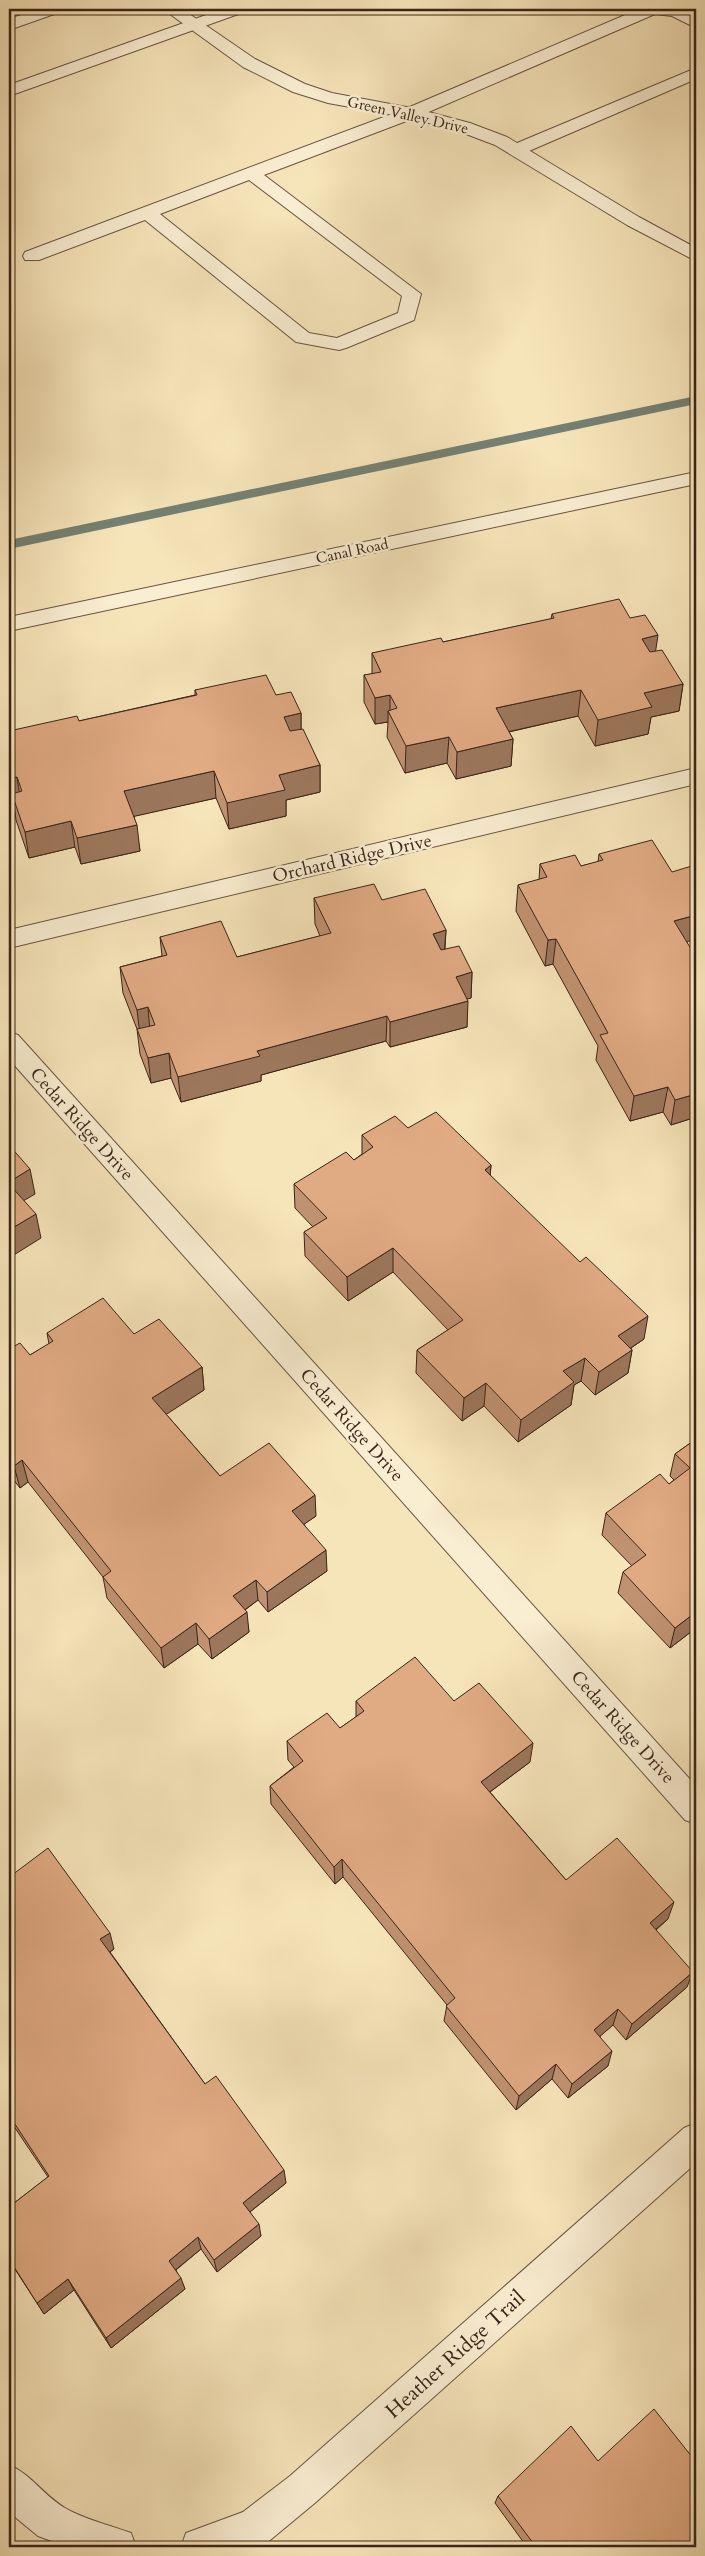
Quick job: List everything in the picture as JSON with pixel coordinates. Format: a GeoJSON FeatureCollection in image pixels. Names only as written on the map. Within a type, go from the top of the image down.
{"type":"FeatureCollection","features":[{"type":"Feature","properties":{"kind":"street"},"geometry":{"type":"LineString","coordinates":[[9,25],[54,9]]}},
{"type":"Feature","properties":{"kind":"street","name":"Green Valley Drive"},"geometry":{"type":"LineString","coordinates":[[171,9],[249,63],[299,88],[328,98],[411,113],[464,127],[502,141],[633,221],[696,255]]}},
{"type":"Feature","properties":{"kind":"street"},"geometry":{"type":"LineString","coordinates":[[9,92],[238,9]]}},
{"type":"Feature","properties":{"kind":"street"},"geometry":{"type":"LineString","coordinates":[[32,256],[411,113],[652,9]]}},
{"type":"Feature","properties":{"kind":"street"},"geometry":{"type":"LineString","coordinates":[[657,9],[676,11],[696,23]]}},
{"type":"Feature","properties":{"kind":"street"},"geometry":{"type":"LineString","coordinates":[[516,150],[696,73]]}},
{"type":"Feature","properties":{"kind":"street"},"geometry":{"type":"LineString","coordinates":[[146,212],[303,338],[339,344],[408,316],[412,294],[250,173]]}},
{"type":"Feature","properties":{"kind":"street","name":"Canal Road"},"geometry":{"type":"LineString","coordinates":[[9,624],[696,478]]}},
{"type":"Feature","properties":{"kind":"street","name":"Orchard Ridge Drive"},"geometry":{"type":"LineString","coordinates":[[9,939],[696,776]]}},
{"type":"Feature","properties":{"kind":"street","name":"Cedar Ridge Drive"},"geometry":{"type":"LineString","coordinates":[[9,1042],[696,1809]]}},
{"type":"Feature","properties":{"kind":"street","name":"Heather Ridge Trail"},"geometry":{"type":"LineString","coordinates":[[200,2547],[254,2526],[303,2489],[696,2140]]}},
{"type":"Feature","properties":{"kind":"street"},"geometry":{"type":"LineString","coordinates":[[9,2484],[16,2494],[52,2522],[117,2547]]}},
{"type":"Feature","properties":{"kind":"building"},"geometry":{"type":"Polygon","coordinates":[[[619,599],[630,618],[645,615],[658,635],[642,639],[650,652],[662,650],[683,684],[644,693],[652,707],[598,720],[581,690],[496,708],[513,739],[457,752],[449,737],[406,746],[388,711],[397,708],[390,695],[375,698],[364,675],[381,672],[372,653],[441,638],[443,642],[554,618],[552,614],[619,599]]]}},
{"type":"Feature","properties":{"kind":"building"},"geometry":{"type":"Polygon","coordinates":[[[266,675],[276,695],[291,692],[301,713],[284,717],[290,731],[303,729],[320,765],[279,775],[285,790],[227,803],[214,771],[124,791],[137,825],[77,838],[71,821],[25,832],[12,794],[22,791],[17,777],[9,778],[9,752],[11,752],[9,731],[77,716],[79,721],[197,695],[195,690],[266,675]]]}},
{"type":"Feature","properties":{"kind":"building"},"geometry":{"type":"Polygon","coordinates":[[[652,840],[672,872],[695,865],[696,867],[696,915],[674,921],[696,957],[696,1094],[675,1100],[668,1087],[634,1096],[600,1035],[608,1033],[556,939],[548,940],[518,885],[547,877],[540,864],[575,855],[581,866],[603,860],[599,854],[652,840]]]}},
{"type":"Feature","properties":{"kind":"building"},"geometry":{"type":"Polygon","coordinates":[[[374,884],[382,900],[425,889],[446,930],[433,934],[441,950],[459,946],[472,972],[456,977],[468,1001],[390,1022],[387,1016],[257,1051],[260,1056],[178,1077],[169,1053],[148,1058],[137,1029],[155,1025],[148,1007],[137,1010],[120,967],[167,955],[160,937],[221,921],[237,957],[331,933],[314,898],[374,884]]]}},
{"type":"Feature","properties":{"kind":"building"},"geometry":{"type":"Polygon","coordinates":[[[436,1112],[491,1165],[485,1170],[580,1262],[586,1257],[648,1316],[618,1336],[632,1350],[599,1372],[585,1358],[563,1371],[574,1382],[521,1420],[486,1383],[464,1398],[417,1350],[463,1320],[393,1248],[347,1277],[304,1232],[327,1218],[294,1184],[346,1152],[354,1160],[373,1147],[362,1135],[395,1116],[408,1128],[436,1112]]]}},
{"type":"Feature","properties":{"kind":"building"},"geometry":{"type":"Polygon","coordinates":[[[9,1145],[30,1169],[9,1182],[9,1145]]]}},
{"type":"Feature","properties":{"kind":"building"},"geometry":{"type":"Polygon","coordinates":[[[9,1184],[36,1214],[9,1230],[9,1184]]]}},
{"type":"Feature","properties":{"kind":"building"},"geometry":{"type":"Polygon","coordinates":[[[103,1298],[134,1334],[159,1319],[202,1367],[152,1398],[220,1476],[269,1443],[315,1495],[292,1511],[326,1550],[267,1592],[256,1580],[233,1596],[247,1612],[209,1639],[196,1623],[161,1648],[103,1577],[111,1571],[22,1460],[14,1466],[9,1459],[9,1349],[20,1343],[30,1355],[53,1341],[47,1333],[103,1298]]]}},
{"type":"Feature","properties":{"kind":"building"},"geometry":{"type":"Polygon","coordinates":[[[696,1439],[696,1612],[675,1628],[623,1572],[646,1555],[606,1513],[660,1474],[669,1484],[690,1468],[675,1454],[696,1439]]]}},
{"type":"Feature","properties":{"kind":"building"},"geometry":{"type":"Polygon","coordinates":[[[415,1657],[454,1701],[479,1683],[533,1743],[481,1782],[566,1880],[617,1838],[674,1902],[650,1923],[693,1972],[632,2024],[618,2009],[594,2030],[612,2051],[572,2084],[556,2064],[519,2096],[446,2006],[455,1998],[342,1859],[334,1867],[270,1786],[303,1761],[287,1741],[327,1713],[340,1728],[364,1711],[356,1701],[415,1657]]]}},
{"type":"Feature","properties":{"kind":"building"},"geometry":{"type":"Polygon","coordinates":[[[48,1848],[110,1933],[100,1939],[205,2084],[216,2076],[284,2170],[243,2203],[259,2224],[214,2260],[198,2237],[169,2261],[181,2278],[106,2338],[68,2279],[37,2303],[9,2259],[9,2207],[49,2176],[9,2115],[9,1870],[12,1875],[48,1848]]]}},
{"type":"Feature","properties":{"kind":"building"},"geometry":{"type":"Polygon","coordinates":[[[654,2409],[696,2462],[696,2547],[536,2547],[498,2496],[571,2426],[598,2461],[654,2409]]]}},
{"type":"Feature","properties":{"kind":"waterway"},"geometry":{"type":"LineString","coordinates":[[9,545],[696,400]]}}]}
